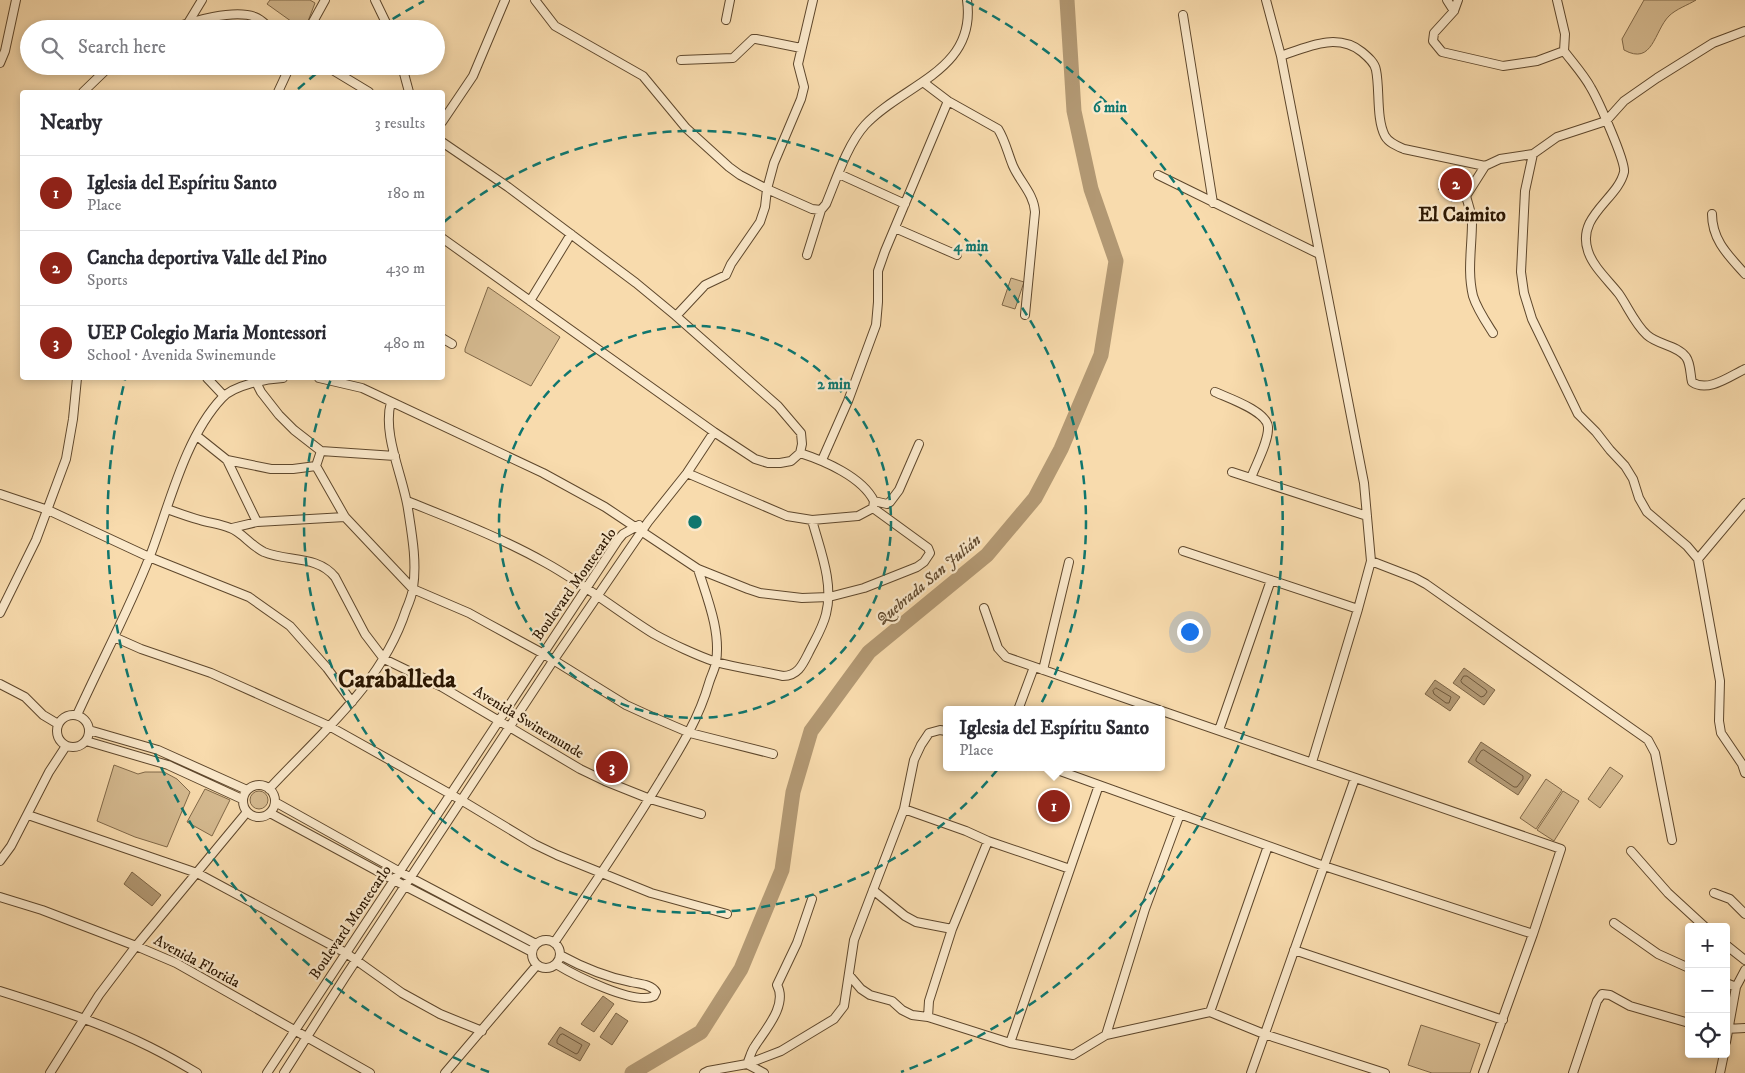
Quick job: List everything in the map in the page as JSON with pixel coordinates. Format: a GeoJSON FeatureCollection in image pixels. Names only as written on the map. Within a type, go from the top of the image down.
{"type":"FeatureCollection","features":[{"type":"Feature","properties":{"kind":"street"},"geometry":{"type":"LineString","coordinates":[[0,63],[16,0]]}},
{"type":"Feature","properties":{"kind":"street"},"geometry":{"type":"LineString","coordinates":[[190,20],[202,0]]}},
{"type":"Feature","properties":{"kind":"street"},"geometry":{"type":"LineString","coordinates":[[315,20],[325,0]]}},
{"type":"Feature","properties":{"kind":"street"},"geometry":{"type":"LineString","coordinates":[[374,0],[384,20]]}},
{"type":"Feature","properties":{"kind":"street"},"geometry":{"type":"LineString","coordinates":[[445,118],[473,76],[505,0]]}},
{"type":"Feature","properties":{"kind":"street"},"geometry":{"type":"LineString","coordinates":[[535,0],[555,26],[643,76],[686,128],[729,167],[767,189],[812,209],[821,210]]}},
{"type":"Feature","properties":{"kind":"street"},"geometry":{"type":"LineString","coordinates":[[726,20],[730,0]]}},
{"type":"Feature","properties":{"kind":"street"},"geometry":{"type":"LineString","coordinates":[[676,316],[705,285],[726,275],[731,264],[760,222],[778,151],[801,99],[804,87],[798,64],[813,0]]}},
{"type":"Feature","properties":{"kind":"street"},"geometry":{"type":"LineString","coordinates":[[808,255],[821,210],[826,204],[854,140],[864,126],[876,115],[947,64],[957,52],[964,37],[968,20],[967,0]]}},
{"type":"Feature","properties":{"kind":"street"},"geometry":{"type":"LineString","coordinates":[[1266,0],[1282,56],[1364,482],[1371,561],[1312,762]]}},
{"type":"Feature","properties":{"kind":"street"},"geometry":{"type":"LineString","coordinates":[[1447,0],[1454,11]]}},
{"type":"Feature","properties":{"kind":"street"},"geometry":{"type":"LineString","coordinates":[[1458,0],[1454,11],[1434,33],[1433,40],[1442,52],[1503,66],[1537,61],[1564,51]]}},
{"type":"Feature","properties":{"kind":"street"},"geometry":{"type":"LineString","coordinates":[[1557,0],[1565,34],[1564,51],[1591,86],[1622,158],[1625,170],[1621,180],[1588,226],[1587,250],[1591,258],[1646,334],[1685,355],[1692,382],[1698,386],[1711,385],[1745,369]]}},
{"type":"Feature","properties":{"kind":"street"},"geometry":{"type":"LineString","coordinates":[[198,20],[245,15],[260,20]]}},
{"type":"Feature","properties":{"kind":"street"},"geometry":{"type":"LineString","coordinates":[[1184,15],[1212,202]]}},
{"type":"Feature","properties":{"kind":"street"},"geometry":{"type":"LineString","coordinates":[[1493,334],[1474,297],[1470,276],[1472,220],[1466,196],[1485,166],[1500,159],[1533,154],[1557,136],[1606,121],[1624,101],[1657,78],[1713,43],[1745,31]]}},
{"type":"Feature","properties":{"kind":"street"},"geometry":{"type":"LineString","coordinates":[[681,60],[733,58],[752,39],[801,48]]}},
{"type":"Feature","properties":{"kind":"street"},"geometry":{"type":"LineString","coordinates":[[1282,56],[1320,42],[1334,42],[1359,49],[1370,58],[1376,68],[1382,124],[1385,135],[1392,143],[1404,149],[1485,166]]}},
{"type":"Feature","properties":{"kind":"street"},"geometry":{"type":"LineString","coordinates":[[86,90],[101,75]]}},
{"type":"Feature","properties":{"kind":"street"},"geometry":{"type":"LineString","coordinates":[[279,90],[286,75]]}},
{"type":"Feature","properties":{"kind":"street"},"geometry":{"type":"LineString","coordinates":[[341,75],[366,90]]}},
{"type":"Feature","properties":{"kind":"street"},"geometry":{"type":"LineString","coordinates":[[404,75],[408,90]]}},
{"type":"Feature","properties":{"kind":"street"},"geometry":{"type":"LineString","coordinates":[[923,82],[948,101],[998,129],[1013,166],[1034,202],[1035,212],[1025,314]]}},
{"type":"Feature","properties":{"kind":"street"},"geometry":{"type":"LineString","coordinates":[[822,460],[848,401],[876,325],[878,271],[885,251],[948,101]]}},
{"type":"Feature","properties":{"kind":"street"},"geometry":{"type":"LineString","coordinates":[[445,144],[508,187],[636,283],[676,316],[764,393],[793,422],[801,433],[802,444],[800,453],[791,461],[780,463],[768,463],[755,459],[714,432],[445,240]]}},
{"type":"Feature","properties":{"kind":"street"},"geometry":{"type":"LineString","coordinates":[[1533,154],[1526,191],[1521,272],[1524,293],[1532,320],[1578,414],[1625,466],[1633,479],[1638,498],[1647,512],[1687,546],[1698,559],[1720,681],[1719,721],[1721,733],[1742,764],[1745,773]]}},
{"type":"Feature","properties":{"kind":"street"},"geometry":{"type":"LineString","coordinates":[[838,174],[905,204]]}},
{"type":"Feature","properties":{"kind":"street"},"geometry":{"type":"LineString","coordinates":[[1158,175],[1319,254]]}},
{"type":"Feature","properties":{"kind":"street"},"geometry":{"type":"LineString","coordinates":[[1712,214],[1712,225],[1716,238],[1744,271]]}},
{"type":"Feature","properties":{"kind":"street"},"geometry":{"type":"LineString","coordinates":[[895,228],[957,255]]}},
{"type":"Feature","properties":{"kind":"street"},"geometry":{"type":"LineString","coordinates":[[530,300],[571,234]]}},
{"type":"Feature","properties":{"kind":"street"},"geometry":{"type":"LineString","coordinates":[[445,340],[452,344]]}},
{"type":"Feature","properties":{"kind":"street"},"geometry":{"type":"LineString","coordinates":[[0,613],[36,540],[66,459],[73,419],[77,380]]}},
{"type":"Feature","properties":{"kind":"street"},"geometry":{"type":"LineString","coordinates":[[209,380],[224,396]]}},
{"type":"Feature","properties":{"kind":"street"},"geometry":{"type":"LineString","coordinates":[[77,715],[149,558],[180,474],[207,418],[224,396],[236,389],[256,382],[270,380]]}},
{"type":"Feature","properties":{"kind":"street"},"geometry":{"type":"LineString","coordinates":[[328,380],[362,388],[542,473],[605,507],[698,569],[760,593],[802,598],[829,596],[876,584],[917,567],[929,558],[930,553],[923,544],[874,505],[864,486],[822,460],[800,453]]}},
{"type":"Feature","properties":{"kind":"street"},"geometry":{"type":"LineString","coordinates":[[256,382],[261,392],[279,415],[294,430],[321,451],[395,456]]}},
{"type":"Feature","properties":{"kind":"street"},"geometry":{"type":"LineString","coordinates":[[1215,392],[1256,411],[1264,417],[1268,425],[1267,435],[1251,478]]}},
{"type":"Feature","properties":{"kind":"street"},"geometry":{"type":"LineString","coordinates":[[269,789],[352,702],[384,659],[396,636],[413,589],[414,557],[407,501],[395,456],[389,411],[391,402]]}},
{"type":"Feature","properties":{"kind":"street","name":"Boulevard Montecarlo"},"geometry":{"type":"LineString","coordinates":[[267,1073],[618,540],[623,534],[639,528],[648,522],[687,473],[714,432]]}},
{"type":"Feature","properties":{"kind":"street"},"geometry":{"type":"LineString","coordinates":[[197,436],[227,460],[257,522]]}},
{"type":"Feature","properties":{"kind":"street"},"geometry":{"type":"LineString","coordinates":[[687,473],[787,516],[812,520],[858,516],[874,505],[890,502],[899,490],[919,444]]}},
{"type":"Feature","properties":{"kind":"street"},"geometry":{"type":"LineString","coordinates":[[321,451],[316,466],[345,517],[413,589],[469,614],[542,653],[626,705],[690,733],[773,754]]}},
{"type":"Feature","properties":{"kind":"street"},"geometry":{"type":"LineString","coordinates":[[227,460],[271,469],[316,466]]}},
{"type":"Feature","properties":{"kind":"street"},"geometry":{"type":"LineString","coordinates":[[1232,472],[1367,516]]}},
{"type":"Feature","properties":{"kind":"street"},"geometry":{"type":"LineString","coordinates":[[0,494],[48,510],[149,558],[192,573],[249,597],[290,626],[327,668],[352,702]]}},
{"type":"Feature","properties":{"kind":"street"},"geometry":{"type":"LineString","coordinates":[[407,501],[471,526],[547,563],[655,634],[716,662],[783,676],[792,676],[799,670],[819,632],[826,614],[829,596],[828,582],[812,520]]}},
{"type":"Feature","properties":{"kind":"street"},"geometry":{"type":"LineString","coordinates":[[1698,559],[1745,503]]}},
{"type":"Feature","properties":{"kind":"street","name":"Avenida Swinemunde"},"geometry":{"type":"LineString","coordinates":[[167,509],[198,520],[232,528],[252,545],[264,552],[319,564],[329,569],[365,634],[384,659],[442,687],[580,769],[650,799],[701,814]]}},
{"type":"Feature","properties":{"kind":"street"},"geometry":{"type":"LineString","coordinates":[[232,528],[257,522],[345,517]]}},
{"type":"Feature","properties":{"kind":"street","name":"Boulevard Montecarlo"},"geometry":{"type":"LineString","coordinates":[[284,1073],[356,960],[598,595],[639,528]]}},
{"type":"Feature","properties":{"kind":"street"},"geometry":{"type":"LineString","coordinates":[[1183,551],[1358,609]]}},
{"type":"Feature","properties":{"kind":"street"},"geometry":{"type":"LineString","coordinates":[[1371,561],[1426,584],[1648,740],[1655,753],[1672,840]]}},
{"type":"Feature","properties":{"kind":"street"},"geometry":{"type":"LineString","coordinates":[[1043,670],[1069,562]]}},
{"type":"Feature","properties":{"kind":"street"},"geometry":{"type":"LineString","coordinates":[[554,942],[650,799],[690,733],[705,698],[716,662],[714,626],[698,569]]}},
{"type":"Feature","properties":{"kind":"street"},"geometry":{"type":"LineString","coordinates":[[1219,730],[1271,580]]}},
{"type":"Feature","properties":{"kind":"street"},"geometry":{"type":"LineString","coordinates":[[984,608],[998,648],[1006,656],[1148,706]]}},
{"type":"Feature","properties":{"kind":"street"},"geometry":{"type":"LineString","coordinates":[[114,637],[230,681],[329,726],[462,800],[534,844],[601,874],[651,893],[727,914]]}},
{"type":"Feature","properties":{"kind":"street"},"geometry":{"type":"LineString","coordinates":[[1019,706],[1034,667]]}},
{"type":"Feature","properties":{"kind":"street"},"geometry":{"type":"LineString","coordinates":[[0,684],[25,696],[43,716],[58,724]]}},
{"type":"Feature","properties":{"kind":"street"},"geometry":{"type":"LineString","coordinates":[[1165,712],[1561,849],[1533,934],[1483,1073]]}},
{"type":"Feature","properties":{"kind":"street"},"geometry":{"type":"LineString","coordinates":[[77,715],[83,718],[87,724],[89,730],[86,741],[73,747],[66,746],[57,737],[56,730],[58,724],[66,716],[77,715]]}},
{"type":"Feature","properties":{"kind":"street"},"geometry":{"type":"LineString","coordinates":[[89,730],[165,752],[247,790]]}},
{"type":"Feature","properties":{"kind":"street"},"geometry":{"type":"LineString","coordinates":[[704,1073],[747,1064],[781,1051],[834,1019],[844,1006],[854,940],[904,809],[914,760],[928,733],[943,730]]}},
{"type":"Feature","properties":{"kind":"street"},"geometry":{"type":"LineString","coordinates":[[86,741],[161,763],[242,799]]}},
{"type":"Feature","properties":{"kind":"street"},"geometry":{"type":"LineString","coordinates":[[0,861],[11,846],[49,772],[66,746]]}},
{"type":"Feature","properties":{"kind":"street"},"geometry":{"type":"LineString","coordinates":[[1060,771],[1324,866],[1533,934]]}},
{"type":"Feature","properties":{"kind":"street"},"geometry":{"type":"LineString","coordinates":[[1251,1073],[1355,778]]}},
{"type":"Feature","properties":{"kind":"street"},"geometry":{"type":"LineString","coordinates":[[258,785],[269,789],[274,795],[275,802],[270,813],[265,816],[252,816],[243,806],[242,799],[247,790],[258,785]]}},
{"type":"Feature","properties":{"kind":"street"},"geometry":{"type":"LineString","coordinates":[[1010,1043],[1099,785]]}},
{"type":"Feature","properties":{"kind":"street"},"geometry":{"type":"LineString","coordinates":[[275,802],[411,878],[536,944]]}},
{"type":"Feature","properties":{"kind":"street"},"geometry":{"type":"LineString","coordinates":[[904,809],[966,831],[988,841],[1070,869]]}},
{"type":"Feature","properties":{"kind":"street"},"geometry":{"type":"LineString","coordinates":[[50,1073],[83,1019],[136,946],[247,812]]}},
{"type":"Feature","properties":{"kind":"street"},"geometry":{"type":"LineString","coordinates":[[270,813],[532,952]]}},
{"type":"Feature","properties":{"kind":"street"},"geometry":{"type":"LineString","coordinates":[[1106,1035],[1145,909],[1180,814]]}},
{"type":"Feature","properties":{"kind":"street"},"geometry":{"type":"LineString","coordinates":[[28,815],[197,873],[346,953],[402,993],[440,1014],[482,1031]]}},
{"type":"Feature","properties":{"kind":"street"},"geometry":{"type":"LineString","coordinates":[[928,1017],[929,1001],[952,928],[988,841]]}},
{"type":"Feature","properties":{"kind":"street"},"geometry":{"type":"LineString","coordinates":[[1210,1012],[1268,846]]}},
{"type":"Feature","properties":{"kind":"street"},"geometry":{"type":"LineString","coordinates":[[1631,852],[1668,893],[1701,923]]}},
{"type":"Feature","properties":{"kind":"street"},"geometry":{"type":"LineString","coordinates":[[873,890],[916,922],[952,928]]}},
{"type":"Feature","properties":{"kind":"street"},"geometry":{"type":"LineString","coordinates":[[1714,893],[1730,899],[1745,914]]}},
{"type":"Feature","properties":{"kind":"street","name":"Avenida Florida"},"geometry":{"type":"LineString","coordinates":[[0,897],[42,910],[136,946],[176,964],[370,1073]]}},
{"type":"Feature","properties":{"kind":"street"},"geometry":{"type":"LineString","coordinates":[[747,1064],[753,1048],[770,1025],[779,1003],[780,991],[777,985],[797,943],[812,899]]}},
{"type":"Feature","properties":{"kind":"street"},"geometry":{"type":"LineString","coordinates":[[1614,923],[1658,954],[1685,966]]}},
{"type":"Feature","properties":{"kind":"street"},"geometry":{"type":"LineString","coordinates":[[544,940],[554,942],[560,950],[556,964],[547,968],[537,965],[532,957],[536,944],[544,940]]}},
{"type":"Feature","properties":{"kind":"street"},"geometry":{"type":"LineString","coordinates":[[1730,948],[1745,960]]}},
{"type":"Feature","properties":{"kind":"street"},"geometry":{"type":"LineString","coordinates":[[1294,950],[1503,1020]]}},
{"type":"Feature","properties":{"kind":"street"},"geometry":{"type":"LineString","coordinates":[[556,964],[575,976],[597,986],[644,998],[654,996],[656,992],[650,986],[601,974],[580,966],[560,955]]}},
{"type":"Feature","properties":{"kind":"street"},"geometry":{"type":"LineString","coordinates":[[445,1073],[537,965]]}},
{"type":"Feature","properties":{"kind":"street"},"geometry":{"type":"LineString","coordinates":[[1730,1018],[1736,987],[1745,970]]}},
{"type":"Feature","properties":{"kind":"street"},"geometry":{"type":"LineString","coordinates":[[849,975],[861,989],[870,995],[892,1001],[902,1010],[912,1015],[928,1017],[1010,1043],[1072,1055],[1106,1035],[1210,1012],[1264,1034],[1385,1073]]}},
{"type":"Feature","properties":{"kind":"street"},"geometry":{"type":"LineString","coordinates":[[1730,985],[1736,987]]}},
{"type":"Feature","properties":{"kind":"street"},"geometry":{"type":"LineString","coordinates":[[0,991],[83,1019],[150,1047],[197,1073]]}},
{"type":"Feature","properties":{"kind":"street"},"geometry":{"type":"LineString","coordinates":[[1573,1073],[1597,1001],[1602,994],[1610,995],[1630,1006],[1685,1022]]}},
{"type":"Feature","properties":{"kind":"street"},"geometry":{"type":"LineString","coordinates":[[1730,1029],[1745,1028]]}},
{"type":"Feature","properties":{"kind":"street"},"geometry":{"type":"LineString","coordinates":[[1720,1073],[1723,1058]]}},
{"type":"Feature","properties":{"kind":"street"},"geometry":{"type":"LineString","coordinates":[[747,1064],[764,1073]]}},
{"type":"Feature","properties":{"kind":"shaded area"},"geometry":{"type":"Polygon","coordinates":[[[270,0],[310,0],[315,3],[308,20],[289,20],[267,4],[270,0]]]}},
{"type":"Feature","properties":{"kind":"shaded area"},"geometry":{"type":"Polygon","coordinates":[[[1644,0],[1696,0],[1669,16],[1652,45],[1641,54],[1634,54],[1624,50],[1622,39],[1644,0]]]}},
{"type":"Feature","properties":{"kind":"shaded area"},"geometry":{"type":"Polygon","coordinates":[[[1459,166],[1473,179],[1452,202],[1438,189],[1459,166]]]}},
{"type":"Feature","properties":{"kind":"shaded area"},"geometry":{"type":"Polygon","coordinates":[[[1011,278],[1024,282],[1015,309],[1002,305],[1011,278]]]}},
{"type":"Feature","properties":{"kind":"shaded area"},"geometry":{"type":"Polygon","coordinates":[[[488,287],[560,337],[531,386],[465,352],[488,287]]]}},
{"type":"Feature","properties":{"kind":"shaded area"},"geometry":{"type":"Polygon","coordinates":[[[114,765],[138,774],[164,772],[177,779],[190,792],[167,847],[135,837],[97,821],[114,765]]]}},
{"type":"Feature","properties":{"kind":"shaded area"},"geometry":{"type":"Polygon","coordinates":[[[1610,767],[1623,776],[1600,808],[1588,799],[1610,767]]]}},
{"type":"Feature","properties":{"kind":"shaded area"},"geometry":{"type":"Polygon","coordinates":[[[1546,779],[1562,790],[1536,829],[1520,818],[1546,779]]]}},
{"type":"Feature","properties":{"kind":"shaded area"},"geometry":{"type":"Polygon","coordinates":[[[205,789],[230,800],[212,836],[187,822],[205,789]]]}},
{"type":"Feature","properties":{"kind":"shaded area"},"geometry":{"type":"Polygon","coordinates":[[[255,791],[263,791],[268,796],[266,807],[255,809],[250,804],[250,796],[255,791]]]}},
{"type":"Feature","properties":{"kind":"shaded area"},"geometry":{"type":"Polygon","coordinates":[[[1563,791],[1579,801],[1554,841],[1537,830],[1563,791]]]}},
{"type":"Feature","properties":{"kind":"shaded area"},"geometry":{"type":"Polygon","coordinates":[[[1421,1025],[1480,1044],[1470,1073],[1432,1073],[1408,1065],[1421,1025]]]}},
{"type":"Feature","properties":{"kind":"water"},"geometry":{"type":"Polygon","coordinates":[[[1464,668],[1495,690],[1484,705],[1453,683],[1464,668]]]}},
{"type":"Feature","properties":{"kind":"water"},"geometry":{"type":"Polygon","coordinates":[[[1435,680],[1460,697],[1450,711],[1425,694],[1435,680]]]}},
{"type":"Feature","properties":{"kind":"water"},"geometry":{"type":"Polygon","coordinates":[[[1481,742],[1531,775],[1518,795],[1468,762],[1481,742]]]}},
{"type":"Feature","properties":{"kind":"water"},"geometry":{"type":"Polygon","coordinates":[[[132,872],[161,895],[152,906],[124,884],[132,872]]]}},
{"type":"Feature","properties":{"kind":"water"},"geometry":{"type":"Polygon","coordinates":[[[603,996],[614,1004],[594,1032],[581,1024],[603,996]]]}},
{"type":"Feature","properties":{"kind":"water"},"geometry":{"type":"Polygon","coordinates":[[[616,1013],[628,1021],[612,1045],[600,1037],[616,1013]]]}},
{"type":"Feature","properties":{"kind":"water"},"geometry":{"type":"Polygon","coordinates":[[[560,1027],[590,1044],[580,1061],[548,1044],[560,1027]]]}},
{"type":"Feature","properties":{"kind":"waterway","name":"Quebrada San Julián"},"geometry":{"type":"LineString","coordinates":[[632,1073],[701,1032],[741,969],[782,870],[793,792],[811,731],[869,652],[987,555],[1035,498],[1061,449],[1101,355],[1116,261],[1091,189],[1074,111],[1067,0]]}},
{"type":"Feature","properties":{"kind":"place","name":"Cancha deportiva Valle del Pino"},"geometry":{"type":"Point","coordinates":[1456,184]}},
{"type":"Feature","properties":{"kind":"place","name":"UEP Colegio Maria Montessori"},"geometry":{"type":"Point","coordinates":[612,767]}},
{"type":"Feature","properties":{"kind":"place","name":"Iglesia del Espíritu Santo"},"geometry":{"type":"Point","coordinates":[1054,806]}},
{"type":"Feature","properties":{"kind":"district","name":"El Caimito"},"geometry":{"type":"Point","coordinates":[1462,214]}},
{"type":"Feature","properties":{"kind":"district","name":"Caraballeda"},"geometry":{"type":"Point","coordinates":[397,678]}}]}
